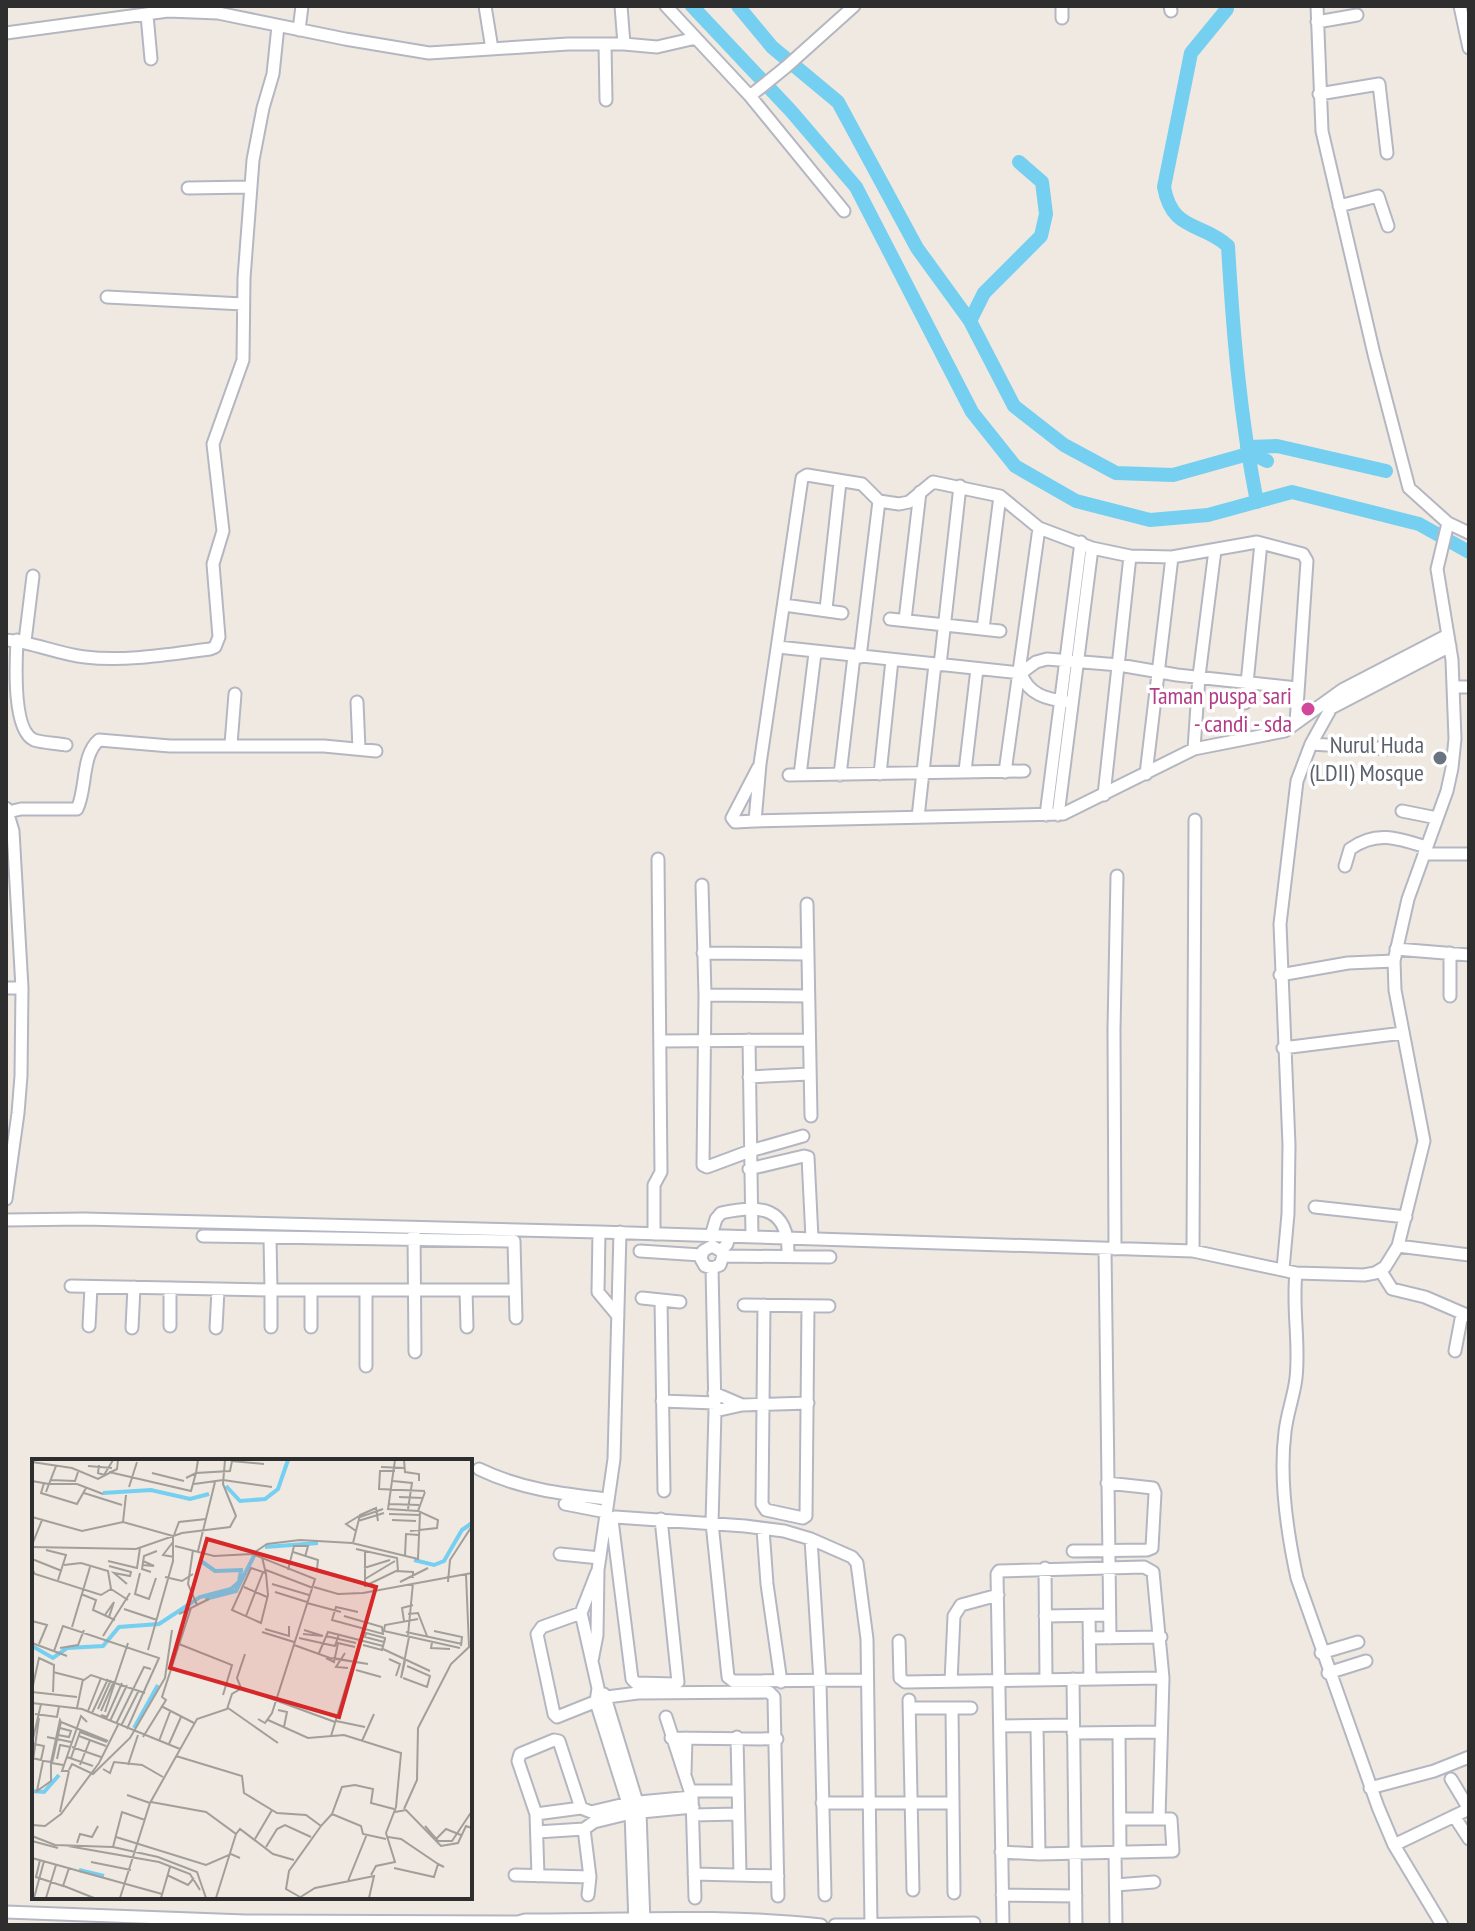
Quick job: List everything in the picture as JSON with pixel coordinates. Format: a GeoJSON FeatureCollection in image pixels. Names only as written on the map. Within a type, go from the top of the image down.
{"type":"FeatureCollection","features":[{"type":"Feature","properties":{"kind":"street"},"geometry":{"type":"LineString","coordinates":[[299,30],[302,6]]}},
{"type":"Feature","properties":{"kind":"street"},"geometry":{"type":"LineString","coordinates":[[485,6],[492,49]]}},
{"type":"Feature","properties":{"kind":"street"},"geometry":{"type":"LineString","coordinates":[[621,6],[624,44]]}},
{"type":"Feature","properties":{"kind":"street"},"geometry":{"type":"LineString","coordinates":[[666,6],[752,94],[844,211]]}},
{"type":"Feature","properties":{"kind":"street"},"geometry":{"type":"LineString","coordinates":[[752,94],[854,6]]}},
{"type":"Feature","properties":{"kind":"street"},"geometry":{"type":"LineString","coordinates":[[1317,6],[1322,131],[1407,484],[1446,529],[1469,533]]}},
{"type":"Feature","properties":{"kind":"street"},"geometry":{"type":"LineString","coordinates":[[1460,6],[1469,48]]}},
{"type":"Feature","properties":{"kind":"street"},"geometry":{"type":"LineString","coordinates":[[6,33],[128,12],[147,15],[168,11],[218,13],[429,53],[605,44],[657,47],[696,38]]}},
{"type":"Feature","properties":{"kind":"street"},"geometry":{"type":"LineString","coordinates":[[147,15],[151,59]]}},
{"type":"Feature","properties":{"kind":"street"},"geometry":{"type":"LineString","coordinates":[[1317,22],[1357,15]]}},
{"type":"Feature","properties":{"kind":"street"},"geometry":{"type":"LineString","coordinates":[[16,640],[70,654],[104,658],[199,651],[215,647],[219,631],[213,564],[223,529],[213,444],[243,360],[243,304],[251,187],[258,131],[273,74],[278,26]]}},
{"type":"Feature","properties":{"kind":"street"},"geometry":{"type":"LineString","coordinates":[[605,44],[606,100]]}},
{"type":"Feature","properties":{"kind":"street"},"geometry":{"type":"LineString","coordinates":[[1319,94],[1379,84],[1387,153]]}},
{"type":"Feature","properties":{"kind":"street"},"geometry":{"type":"LineString","coordinates":[[188,188],[251,187]]}},
{"type":"Feature","properties":{"kind":"street"},"geometry":{"type":"LineString","coordinates":[[1339,206],[1378,196],[1388,226]]}},
{"type":"Feature","properties":{"kind":"street"},"geometry":{"type":"LineString","coordinates":[[107,297],[243,304]]}},
{"type":"Feature","properties":{"kind":"street"},"geometry":{"type":"LineString","coordinates":[[755,821],[760,764],[802,478],[807,475],[862,484],[879,501],[904,503],[933,482],[1000,496],[1039,528],[1086,545],[1130,556],[1172,557],[1261,543],[1303,554],[1307,558],[1296,722]]}},
{"type":"Feature","properties":{"kind":"street"},"geometry":{"type":"LineString","coordinates":[[826,609],[840,482]]}},
{"type":"Feature","properties":{"kind":"street"},"geometry":{"type":"LineString","coordinates":[[918,817],[921,773],[945,626],[960,486]]}},
{"type":"Feature","properties":{"kind":"street"},"geometry":{"type":"LineString","coordinates":[[905,620],[920,492]]}},
{"type":"Feature","properties":{"kind":"street"},"geometry":{"type":"LineString","coordinates":[[983,629],[1000,496]]}},
{"type":"Feature","properties":{"kind":"street"},"geometry":{"type":"LineString","coordinates":[[840,775],[879,501]]}},
{"type":"Feature","properties":{"kind":"street"},"geometry":{"type":"LineString","coordinates":[[1005,772],[1039,528]]}},
{"type":"Feature","properties":{"kind":"street"},"geometry":{"type":"LineString","coordinates":[[6,1220],[84,1219],[514,1235],[620,1232],[1193,1251],[1296,1273],[1364,1275],[1380,1270],[1398,1246],[1424,1135],[1395,990],[1395,955],[1408,899],[1450,779],[1455,739],[1454,687],[1438,580],[1438,558],[1446,529]]}},
{"type":"Feature","properties":{"kind":"street"},"geometry":{"type":"LineString","coordinates":[[1245,703],[1261,543]]}},
{"type":"Feature","properties":{"kind":"street"},"geometry":{"type":"LineString","coordinates":[[1052,815],[1086,545]]}},
{"type":"Feature","properties":{"kind":"street"},"geometry":{"type":"LineString","coordinates":[[1194,749],[1199,676],[1215,550]]}},
{"type":"Feature","properties":{"kind":"street"},"geometry":{"type":"LineString","coordinates":[[1104,795],[1130,556]]}},
{"type":"Feature","properties":{"kind":"street"},"geometry":{"type":"LineString","coordinates":[[1146,774],[1172,557]]}},
{"type":"Feature","properties":{"kind":"street"},"geometry":{"type":"LineString","coordinates":[[33,576],[16,640],[17,698],[26,733],[34,739],[66,745]]}},
{"type":"Feature","properties":{"kind":"street"},"geometry":{"type":"LineString","coordinates":[[784,605],[842,613]]}},
{"type":"Feature","properties":{"kind":"street"},"geometry":{"type":"LineString","coordinates":[[890,619],[1000,631]]}},
{"type":"Feature","properties":{"kind":"street"},"geometry":{"type":"LineString","coordinates":[[760,764],[732,816],[735,822],[1052,815],[1104,795],[1194,749],[1280,733],[1317,709],[1335,705],[1449,641]]}},
{"type":"Feature","properties":{"kind":"street"},"geometry":{"type":"LineString","coordinates":[[778,647],[1019,672],[1041,660],[1072,661],[1297,688]]}},
{"type":"Feature","properties":{"kind":"street"},"geometry":{"type":"LineString","coordinates":[[815,653],[794,775],[1024,771]]}},
{"type":"Feature","properties":{"kind":"street"},"geometry":{"type":"LineString","coordinates":[[880,774],[892,660]]}},
{"type":"Feature","properties":{"kind":"street"},"geometry":{"type":"LineString","coordinates":[[965,771],[977,669]]}},
{"type":"Feature","properties":{"kind":"street"},"geometry":{"type":"LineString","coordinates":[[1019,672],[1027,686],[1039,696],[1068,702]]}},
{"type":"Feature","properties":{"kind":"street"},"geometry":{"type":"LineString","coordinates":[[1454,687],[1469,687]]}},
{"type":"Feature","properties":{"kind":"street"},"geometry":{"type":"LineString","coordinates":[[231,744],[235,694]]}},
{"type":"Feature","properties":{"kind":"street"},"geometry":{"type":"LineString","coordinates":[[357,702],[359,749]]}},
{"type":"Feature","properties":{"kind":"street"},"geometry":{"type":"LineString","coordinates":[[1283,1269],[1289,1145],[1280,924],[1293,802],[1297,781],[1311,744],[1317,709]]}},
{"type":"Feature","properties":{"kind":"street"},"geometry":{"type":"LineString","coordinates":[[1455,739],[1469,739]]}},
{"type":"Feature","properties":{"kind":"street"},"geometry":{"type":"LineString","coordinates":[[6,1199],[9,1154],[20,1095],[22,988],[12,810],[77,809],[90,753],[99,740],[170,746],[231,744],[376,751]]}},
{"type":"Feature","properties":{"kind":"street"},"geometry":{"type":"LineString","coordinates":[[1311,744],[1393,749]]}},
{"type":"Feature","properties":{"kind":"street"},"geometry":{"type":"LineString","coordinates":[[1402,811],[1437,818]]}},
{"type":"Feature","properties":{"kind":"street"},"geometry":{"type":"LineString","coordinates":[[1193,1251],[1195,820]]}},
{"type":"Feature","properties":{"kind":"street"},"geometry":{"type":"LineString","coordinates":[[1345,866],[1350,849],[1374,837],[1386,836],[1425,850],[1469,854]]}},
{"type":"Feature","properties":{"kind":"street"},"geometry":{"type":"LineString","coordinates":[[654,1234],[654,1185],[661,1172],[658,859]]}},
{"type":"Feature","properties":{"kind":"street"},"geometry":{"type":"LineString","coordinates":[[1110,1638],[1107,1483],[1117,876]]}},
{"type":"Feature","properties":{"kind":"street"},"geometry":{"type":"LineString","coordinates":[[702,885],[705,995],[703,1165],[808,1157],[812,1238]]}},
{"type":"Feature","properties":{"kind":"street"},"geometry":{"type":"LineString","coordinates":[[807,904],[811,1116]]}},
{"type":"Feature","properties":{"kind":"street"},"geometry":{"type":"LineString","coordinates":[[703,953],[807,954]]}},
{"type":"Feature","properties":{"kind":"street"},"geometry":{"type":"LineString","coordinates":[[1450,953],[1450,996]]}},
{"type":"Feature","properties":{"kind":"street"},"geometry":{"type":"LineString","coordinates":[[1280,975],[1395,955],[1469,955]]}},
{"type":"Feature","properties":{"kind":"street"},"geometry":{"type":"LineString","coordinates":[[6,988],[22,988]]}},
{"type":"Feature","properties":{"kind":"street"},"geometry":{"type":"LineString","coordinates":[[705,995],[808,996]]}},
{"type":"Feature","properties":{"kind":"street"},"geometry":{"type":"LineString","coordinates":[[1283,1048],[1403,1033]]}},
{"type":"Feature","properties":{"kind":"street"},"geometry":{"type":"LineString","coordinates":[[749,1040],[752,1237]]}},
{"type":"Feature","properties":{"kind":"street"},"geometry":{"type":"LineString","coordinates":[[661,1041],[808,1040]]}},
{"type":"Feature","properties":{"kind":"street"},"geometry":{"type":"LineString","coordinates":[[749,1077],[809,1074]]}},
{"type":"Feature","properties":{"kind":"street"},"geometry":{"type":"LineString","coordinates":[[750,1161],[803,1136]]}},
{"type":"Feature","properties":{"kind":"street"},"geometry":{"type":"LineString","coordinates":[[1315,1207],[1406,1217]]}},
{"type":"Feature","properties":{"kind":"street"},"geometry":{"type":"LineString","coordinates":[[729,1237],[720,1265],[712,1268],[705,1266],[698,1242],[721,1213],[752,1209],[777,1215],[788,1238],[788,1255]]}},
{"type":"Feature","properties":{"kind":"street"},"geometry":{"type":"LineString","coordinates":[[599,1232],[598,1292],[618,1316]]}},
{"type":"Feature","properties":{"kind":"street"},"geometry":{"type":"LineString","coordinates":[[592,1661],[597,1635],[599,1564],[614,1459],[620,1232]]}},
{"type":"Feature","properties":{"kind":"street"},"geometry":{"type":"LineString","coordinates":[[203,1236],[270,1238],[414,1233]]}},
{"type":"Feature","properties":{"kind":"street"},"geometry":{"type":"LineString","coordinates":[[414,1233],[415,1352]]}},
{"type":"Feature","properties":{"kind":"street"},"geometry":{"type":"LineString","coordinates":[[514,1235],[516,1318]]}},
{"type":"Feature","properties":{"kind":"street"},"geometry":{"type":"LineString","coordinates":[[270,1238],[271,1327]]}},
{"type":"Feature","properties":{"kind":"street"},"geometry":{"type":"LineString","coordinates":[[640,1251],[702,1253],[712,1246],[722,1253],[830,1257]]}},
{"type":"Feature","properties":{"kind":"street"},"geometry":{"type":"LineString","coordinates":[[1398,1246],[1469,1255]]}},
{"type":"Feature","properties":{"kind":"street"},"geometry":{"type":"LineString","coordinates":[[712,1268],[712,1516],[728,1677],[733,1681],[867,1680]]}},
{"type":"Feature","properties":{"kind":"street"},"geometry":{"type":"LineString","coordinates":[[1380,1270],[1392,1289],[1425,1297],[1465,1315],[1455,1351]]}},
{"type":"Feature","properties":{"kind":"street"},"geometry":{"type":"LineString","coordinates":[[1296,1273],[1296,1380],[1285,1428],[1283,1458],[1292,1556],[1321,1653],[1370,1788],[1394,1845],[1442,1925]]}},
{"type":"Feature","properties":{"kind":"street"},"geometry":{"type":"LineString","coordinates":[[71,1286],[218,1290],[515,1290]]}},
{"type":"Feature","properties":{"kind":"street"},"geometry":{"type":"LineString","coordinates":[[89,1326],[91,1287]]}},
{"type":"Feature","properties":{"kind":"street"},"geometry":{"type":"LineString","coordinates":[[132,1328],[134,1287]]}},
{"type":"Feature","properties":{"kind":"street"},"geometry":{"type":"LineString","coordinates":[[170,1288],[170,1326]]}},
{"type":"Feature","properties":{"kind":"street"},"geometry":{"type":"LineString","coordinates":[[216,1328],[218,1290]]}},
{"type":"Feature","properties":{"kind":"street"},"geometry":{"type":"LineString","coordinates":[[311,1290],[311,1327]]}},
{"type":"Feature","properties":{"kind":"street"},"geometry":{"type":"LineString","coordinates":[[366,1290],[366,1366]]}},
{"type":"Feature","properties":{"kind":"street"},"geometry":{"type":"LineString","coordinates":[[466,1290],[467,1327]]}},
{"type":"Feature","properties":{"kind":"street"},"geometry":{"type":"LineString","coordinates":[[642,1298],[680,1302]]}},
{"type":"Feature","properties":{"kind":"street"},"geometry":{"type":"LineString","coordinates":[[661,1300],[664,1491]]}},
{"type":"Feature","properties":{"kind":"street"},"geometry":{"type":"LineString","coordinates":[[744,1305],[829,1306]]}},
{"type":"Feature","properties":{"kind":"street"},"geometry":{"type":"LineString","coordinates":[[764,1305],[763,1508],[803,1518],[806,1516],[808,1306]]}},
{"type":"Feature","properties":{"kind":"street"},"geometry":{"type":"LineString","coordinates":[[662,1401],[742,1405],[808,1403]]}},
{"type":"Feature","properties":{"kind":"street"},"geometry":{"type":"LineString","coordinates":[[714,1403],[742,1405]]}},
{"type":"Feature","properties":{"kind":"street"},"geometry":{"type":"LineString","coordinates":[[479,1469],[514,1485],[606,1505]]}},
{"type":"Feature","properties":{"kind":"street"},"geometry":{"type":"LineString","coordinates":[[1003,1925],[999,1571],[1045,1568],[1152,1548],[1155,1493],[1151,1487],[1107,1483]]}},
{"type":"Feature","properties":{"kind":"street"},"geometry":{"type":"LineString","coordinates":[[565,1504],[606,1505]]}},
{"type":"Feature","properties":{"kind":"street"},"geometry":{"type":"LineString","coordinates":[[661,1519],[678,1682],[636,1683],[632,1679],[612,1520],[617,1516],[661,1519],[712,1516],[811,1539],[852,1557],[857,1563],[867,1639],[871,1924]]}},
{"type":"Feature","properties":{"kind":"street"},"geometry":{"type":"LineString","coordinates":[[763,1529],[767,1584],[781,1682]]}},
{"type":"Feature","properties":{"kind":"street"},"geometry":{"type":"LineString","coordinates":[[811,1539],[820,1682],[825,1895]]}},
{"type":"Feature","properties":{"kind":"street"},"geometry":{"type":"LineString","coordinates":[[1073,1551],[1144,1567],[1153,1572],[1163,1678],[1159,1818]]}},
{"type":"Feature","properties":{"kind":"street"},"geometry":{"type":"LineString","coordinates":[[560,1554],[599,1564]]}},
{"type":"Feature","properties":{"kind":"street"},"geometry":{"type":"LineString","coordinates":[[599,1564],[581,1613],[600,1696],[635,1807],[639,1922]]}},
{"type":"Feature","properties":{"kind":"street"},"geometry":{"type":"LineString","coordinates":[[1045,1568],[1046,1680]]}},
{"type":"Feature","properties":{"kind":"street"},"geometry":{"type":"LineString","coordinates":[[951,1681],[954,1616],[957,1609],[961,1605],[998,1595]]}},
{"type":"Feature","properties":{"kind":"street"},"geometry":{"type":"LineString","coordinates":[[581,1613],[542,1627],[537,1634],[554,1714],[562,1717],[600,1696],[638,1693],[769,1692],[775,1699],[778,1896]]}},
{"type":"Feature","properties":{"kind":"street"},"geometry":{"type":"LineString","coordinates":[[1045,1616],[1109,1615]]}},
{"type":"Feature","properties":{"kind":"street"},"geometry":{"type":"LineString","coordinates":[[1089,1616],[1090,1679]]}},
{"type":"Feature","properties":{"kind":"street"},"geometry":{"type":"LineString","coordinates":[[1089,1638],[1161,1637]]}},
{"type":"Feature","properties":{"kind":"street"},"geometry":{"type":"LineString","coordinates":[[899,1641],[900,1678],[903,1682],[1163,1678]]}},
{"type":"Feature","properties":{"kind":"street"},"geometry":{"type":"LineString","coordinates":[[1321,1653],[1358,1642]]}},
{"type":"Feature","properties":{"kind":"street"},"geometry":{"type":"LineString","coordinates":[[1328,1673],[1366,1661]]}},
{"type":"Feature","properties":{"kind":"street"},"geometry":{"type":"LineString","coordinates":[[1073,1679],[1076,1925]]}},
{"type":"Feature","properties":{"kind":"street"},"geometry":{"type":"LineString","coordinates":[[913,1890],[909,1704],[971,1708]]}},
{"type":"Feature","properties":{"kind":"street"},"geometry":{"type":"LineString","coordinates":[[952,1708],[954,1893]]}},
{"type":"Feature","properties":{"kind":"street"},"geometry":{"type":"LineString","coordinates":[[666,1717],[692,1802],[695,1898]]}},
{"type":"Feature","properties":{"kind":"street"},"geometry":{"type":"LineString","coordinates":[[1000,1726],[1119,1733],[1160,1732]]}},
{"type":"Feature","properties":{"kind":"street"},"geometry":{"type":"LineString","coordinates":[[1037,1726],[1039,1854]]}},
{"type":"Feature","properties":{"kind":"street"},"geometry":{"type":"LineString","coordinates":[[1116,1925],[1121,1819],[1119,1733]]}},
{"type":"Feature","properties":{"kind":"street"},"geometry":{"type":"LineString","coordinates":[[737,1737],[740,1874]]}},
{"type":"Feature","properties":{"kind":"street"},"geometry":{"type":"LineString","coordinates":[[671,1738],[777,1739]]}},
{"type":"Feature","properties":{"kind":"street"},"geometry":{"type":"LineString","coordinates":[[684,1776],[686,1738]]}},
{"type":"Feature","properties":{"kind":"street"},"geometry":{"type":"LineString","coordinates":[[538,1876],[536,1814],[518,1757],[554,1740],[562,1744],[588,1818],[588,1895]]}},
{"type":"Feature","properties":{"kind":"street"},"geometry":{"type":"LineString","coordinates":[[1370,1788],[1434,1771],[1469,1757]]}},
{"type":"Feature","properties":{"kind":"street"},"geometry":{"type":"LineString","coordinates":[[1394,1845],[1469,1809],[1451,1779]]}},
{"type":"Feature","properties":{"kind":"street"},"geometry":{"type":"LineString","coordinates":[[537,1832],[635,1807],[692,1802],[737,1791]]}},
{"type":"Feature","properties":{"kind":"street"},"geometry":{"type":"LineString","coordinates":[[692,1802],[738,1814]]}},
{"type":"Feature","properties":{"kind":"street"},"geometry":{"type":"LineString","coordinates":[[822,1803],[952,1803]]}},
{"type":"Feature","properties":{"kind":"street"},"geometry":{"type":"LineString","coordinates":[[536,1814],[588,1818]]}},
{"type":"Feature","properties":{"kind":"street"},"geometry":{"type":"LineString","coordinates":[[1454,1816],[1469,1839]]}},
{"type":"Feature","properties":{"kind":"street"},"geometry":{"type":"LineString","coordinates":[[1001,1852],[1173,1851],[1172,1822],[1159,1818],[1121,1819]]}},
{"type":"Feature","properties":{"kind":"street"},"geometry":{"type":"LineString","coordinates":[[694,1874],[778,1876]]}},
{"type":"Feature","properties":{"kind":"street"},"geometry":{"type":"LineString","coordinates":[[515,1875],[590,1877]]}},
{"type":"Feature","properties":{"kind":"street"},"geometry":{"type":"LineString","coordinates":[[1116,1885],[1154,1882]]}},
{"type":"Feature","properties":{"kind":"street"},"geometry":{"type":"LineString","coordinates":[[1002,1895],[1076,1896]]}},
{"type":"Feature","properties":{"kind":"street"},"geometry":{"type":"LineString","coordinates":[[6,1912],[245,1921],[519,1924],[525,1920],[821,1925]]}},
{"type":"Feature","properties":{"kind":"street"},"geometry":{"type":"LineString","coordinates":[[835,1925],[974,1923]]}},
{"type":"Feature","properties":{"kind":"waterway"},"geometry":{"type":"LineString","coordinates":[[692,6],[791,111],[856,187],[972,412],[1015,466],[1076,501],[1150,520],[1208,515],[1292,492],[1419,524],[1469,552]]}},
{"type":"Feature","properties":{"kind":"waterway"},"geometry":{"type":"LineString","coordinates":[[738,6],[772,47],[838,102],[917,248],[970,321],[1014,406],[1064,445],[1116,473],[1173,475],[1248,454]]}},
{"type":"Feature","properties":{"kind":"waterway"},"geometry":{"type":"LineString","coordinates":[[1227,9],[1191,53],[1164,187],[1168,201],[1181,219],[1228,246],[1238,374],[1257,502]]}},
{"type":"Feature","properties":{"kind":"waterway"},"geometry":{"type":"LineString","coordinates":[[970,321],[984,293],[1041,236],[1046,214],[1042,182],[1019,162]]}},
{"type":"Feature","properties":{"kind":"waterway"},"geometry":{"type":"LineString","coordinates":[[1247,447],[1277,446],[1386,471]]}},
{"type":"Feature","properties":{"kind":"waterway"},"geometry":{"type":"LineString","coordinates":[[1248,457],[1267,461]]}},
{"type":"Feature","properties":{"kind":"place","name":"Taman puspa sari - candi - sda"},"geometry":{"type":"Point","coordinates":[1308,709]}},
{"type":"Feature","properties":{"kind":"place","name":"Nurul Huda (LDII) Mosque"},"geometry":{"type":"Point","coordinates":[1440,758]}}]}
